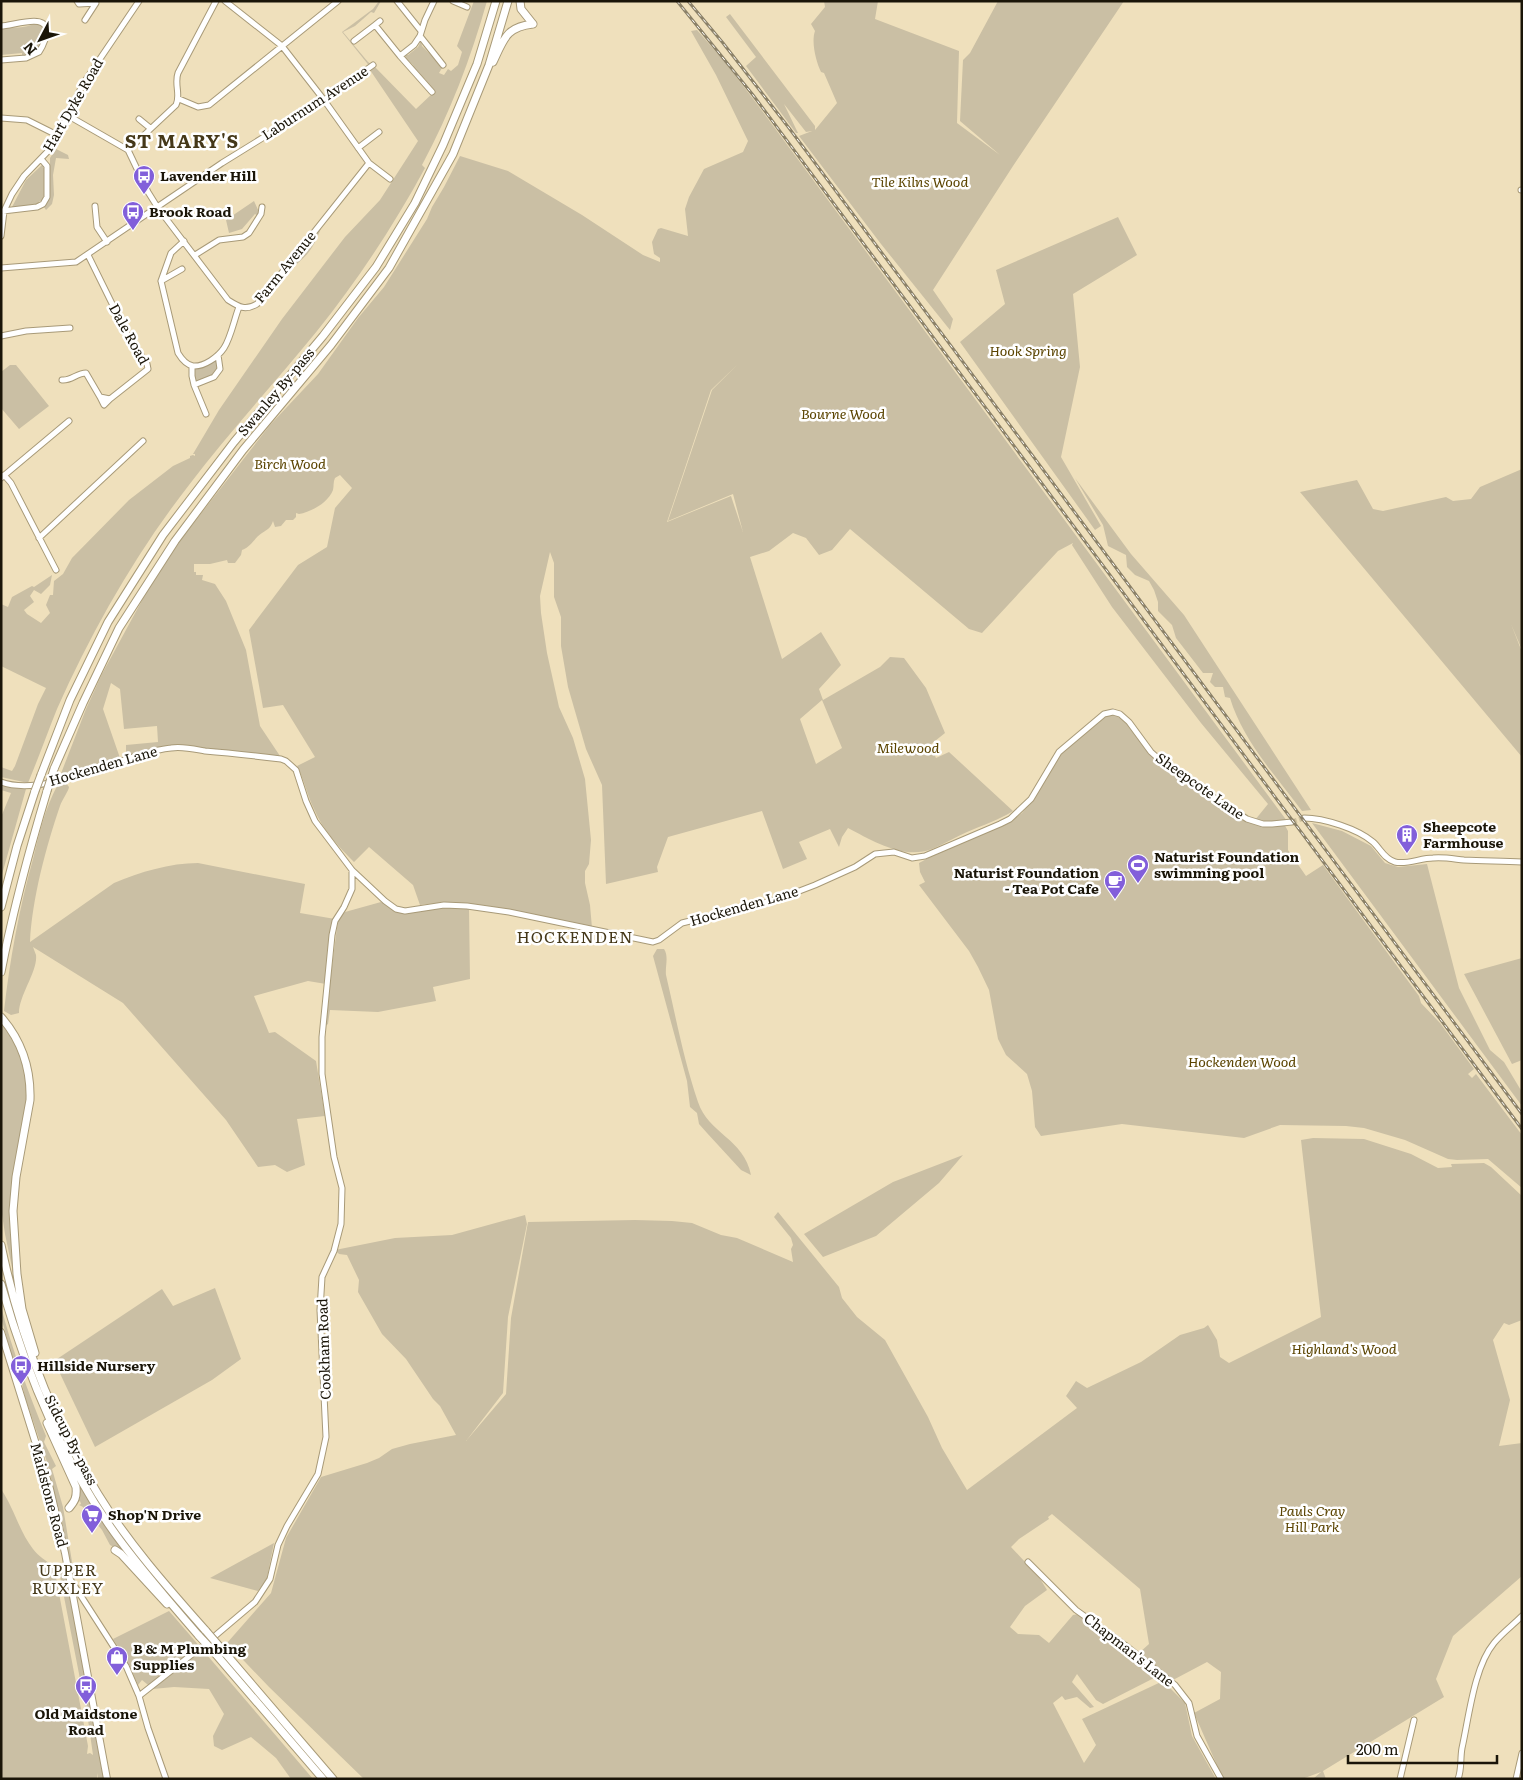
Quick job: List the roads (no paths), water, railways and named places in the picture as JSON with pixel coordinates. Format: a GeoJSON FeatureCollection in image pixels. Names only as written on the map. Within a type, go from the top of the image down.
{"type":"FeatureCollection","features":[{"type":"Feature","properties":{"kind":"highway","name":"Swanley By-pass"},"geometry":{"type":"LineString","coordinates":[[1,906],[34,791],[70,700],[108,622],[163,535],[234,442],[323,336],[376,267],[415,203],[443,145],[477,64],[496,1]]}},
{"type":"Feature","properties":{"kind":"highway","name":"Swanley By-pass"},"geometry":{"type":"LineString","coordinates":[[1,972],[12,915],[54,770],[83,702],[119,628],[175,541],[242,450],[332,345],[389,268],[453,154],[489,65],[508,1]]}},
{"type":"Feature","properties":{"kind":"highway"},"geometry":{"type":"LineString","coordinates":[[470,110],[506,35],[519,26],[533,24],[521,9],[520,1]]}},
{"type":"Feature","properties":{"kind":"highway"},"geometry":{"type":"LineString","coordinates":[[1,1017],[20,1045],[28,1069],[31,1087],[16,1177],[14,1228],[17,1274],[22,1309],[36,1354],[41,1380]]}},
{"type":"Feature","properties":{"kind":"highway","name":"Sidcup By-pass"},"geometry":{"type":"LineString","coordinates":[[1,1245],[22,1329],[41,1380],[76,1454],[98,1494],[143,1556],[333,1779]]}},
{"type":"Feature","properties":{"kind":"highway","name":"Sidcup By-pass"},"geometry":{"type":"LineString","coordinates":[[1,1284],[15,1334],[38,1396],[69,1459],[102,1514],[121,1543],[188,1623],[324,1779]]}},
{"type":"Feature","properties":{"kind":"highway"},"geometry":{"type":"LineString","coordinates":[[38,1396],[49,1430],[76,1487],[77,1494],[75,1500],[68,1508]]}},
{"type":"Feature","properties":{"kind":"highway"},"geometry":{"type":"LineString","coordinates":[[115,1550],[188,1623]]}},
{"type":"Feature","properties":{"kind":"main road","name":"Maidstone Road"},"geometry":{"type":"LineString","coordinates":[[1,1332],[48,1479],[70,1579],[107,1779]]}},
{"type":"Feature","properties":{"kind":"street"},"geometry":{"type":"LineString","coordinates":[[76,1],[79,4],[96,3],[85,20]]}},
{"type":"Feature","properties":{"kind":"street","name":"Hart Dyke Road"},"geometry":{"type":"LineString","coordinates":[[1,236],[3,211],[12,194],[24,176],[52,147],[83,84],[138,1]]}},
{"type":"Feature","properties":{"kind":"street"},"geometry":{"type":"LineString","coordinates":[[128,150],[176,105],[179,99],[176,79],[178,73],[216,1]]}},
{"type":"Feature","properties":{"kind":"street"},"geometry":{"type":"LineString","coordinates":[[225,1],[282,46],[369,163],[390,179]]}},
{"type":"Feature","properties":{"kind":"street"},"geometry":{"type":"LineString","coordinates":[[179,99],[198,107],[209,105],[338,1]]}},
{"type":"Feature","properties":{"kind":"street"},"geometry":{"type":"LineString","coordinates":[[397,1],[443,65]]}},
{"type":"Feature","properties":{"kind":"street"},"geometry":{"type":"LineString","coordinates":[[400,56],[414,45],[421,34],[434,1]]}},
{"type":"Feature","properties":{"kind":"street"},"geometry":{"type":"LineString","coordinates":[[453,1],[467,7]]}},
{"type":"Feature","properties":{"kind":"street"},"geometry":{"type":"LineString","coordinates":[[1,26],[38,21],[45,25],[47,30],[39,52],[26,58],[1,60]]}},
{"type":"Feature","properties":{"kind":"street"},"geometry":{"type":"LineString","coordinates":[[354,41],[380,21]]}},
{"type":"Feature","properties":{"kind":"street"},"geometry":{"type":"LineString","coordinates":[[374,25],[432,92]]}},
{"type":"Feature","properties":{"kind":"street","name":"Laburnum Avenue"},"geometry":{"type":"LineString","coordinates":[[158,208],[222,163],[324,100],[373,66]]}},
{"type":"Feature","properties":{"kind":"street"},"geometry":{"type":"LineString","coordinates":[[1,268],[76,262],[158,208],[148,192],[128,150],[67,115]]}},
{"type":"Feature","properties":{"kind":"street"},"geometry":{"type":"LineString","coordinates":[[1,118],[27,120],[57,135]]}},
{"type":"Feature","properties":{"kind":"street"},"geometry":{"type":"LineString","coordinates":[[139,119],[150,128]]}},
{"type":"Feature","properties":{"kind":"street"},"geometry":{"type":"LineString","coordinates":[[358,148],[379,132]]}},
{"type":"Feature","properties":{"kind":"street"},"geometry":{"type":"LineString","coordinates":[[3,211],[37,207],[43,204],[47,197],[47,166],[42,159]]}},
{"type":"Feature","properties":{"kind":"street","name":"Farm Avenue"},"geometry":{"type":"LineString","coordinates":[[158,208],[228,300],[239,307],[245,308],[257,304],[369,163]]}},
{"type":"Feature","properties":{"kind":"street"},"geometry":{"type":"LineString","coordinates":[[95,206],[97,227],[107,242]]}},
{"type":"Feature","properties":{"kind":"street"},"geometry":{"type":"LineString","coordinates":[[195,255],[219,240],[243,237],[262,214],[262,207]]}},
{"type":"Feature","properties":{"kind":"street"},"geometry":{"type":"LineString","coordinates":[[184,241],[171,253],[161,281],[178,353],[185,361],[192,366],[202,364],[218,355],[224,348],[239,307]]}},
{"type":"Feature","properties":{"kind":"street","name":"Dale Road"},"geometry":{"type":"LineString","coordinates":[[62,380],[68,380],[80,373],[86,374],[100,397],[103,408],[110,399],[148,369],[147,364],[128,336],[88,255]]}},
{"type":"Feature","properties":{"kind":"street"},"geometry":{"type":"LineString","coordinates":[[161,281],[182,269]]}},
{"type":"Feature","properties":{"kind":"street"},"geometry":{"type":"LineString","coordinates":[[1,336],[26,331],[70,328]]}},
{"type":"Feature","properties":{"kind":"street"},"geometry":{"type":"LineString","coordinates":[[194,385],[214,377],[220,369],[218,355]]}},
{"type":"Feature","properties":{"kind":"street"},"geometry":{"type":"LineString","coordinates":[[192,366],[194,385],[206,414]]}},
{"type":"Feature","properties":{"kind":"street"},"geometry":{"type":"LineString","coordinates":[[100,397],[110,399]]}},
{"type":"Feature","properties":{"kind":"street"},"geometry":{"type":"LineString","coordinates":[[56,570],[11,483],[3,477],[69,421]]}},
{"type":"Feature","properties":{"kind":"street"},"geometry":{"type":"LineString","coordinates":[[39,538],[143,441]]}},
{"type":"Feature","properties":{"kind":"street","name":"Sheepcote Lane"},"geometry":{"type":"LineString","coordinates":[[912,858],[925,856],[1010,819],[1031,800],[1059,752],[1104,714],[1113,712],[1120,714],[1130,722],[1151,752],[1169,768],[1247,819],[1263,824],[1292,822]]}},
{"type":"Feature","properties":{"kind":"street","name":"Hockenden Lane"},"geometry":{"type":"LineString","coordinates":[[1,782],[20,786],[44,784],[150,751],[173,747],[281,759],[291,764],[296,770],[315,821],[352,870],[385,901],[396,908],[405,911],[444,906],[467,906],[509,912],[653,942],[659,940],[682,923],[776,900],[849,870],[875,854],[894,852],[912,858]]}},
{"type":"Feature","properties":{"kind":"street"},"geometry":{"type":"LineString","coordinates":[[1304,818],[1341,826],[1366,836],[1393,862],[1399,863],[1431,858],[1522,862]]}},
{"type":"Feature","properties":{"kind":"street","name":"Cookham Road"},"geometry":{"type":"LineString","coordinates":[[216,1635],[255,1602],[270,1579],[278,1545],[318,1474],[326,1437],[320,1310],[322,1277],[334,1251],[341,1224],[342,1188],[334,1157],[322,1074],[322,1037],[333,928],[337,916],[344,908],[352,888],[352,870]]}},
{"type":"Feature","properties":{"kind":"street"},"geometry":{"type":"LineString","coordinates":[[352,888],[364,882]]}},
{"type":"Feature","properties":{"kind":"street","name":"Chapman's Lane"},"geometry":{"type":"LineString","coordinates":[[1028,1562],[1076,1610],[1125,1645],[1175,1685],[1189,1703],[1197,1736],[1221,1779]]}},
{"type":"Feature","properties":{"kind":"street"},"geometry":{"type":"LineString","coordinates":[[70,1579],[126,1666],[139,1696],[166,1779]]}},
{"type":"Feature","properties":{"kind":"street"},"geometry":{"type":"LineString","coordinates":[[1458,1779],[1461,1752],[1478,1672],[1484,1657],[1494,1643],[1522,1616]]}},
{"type":"Feature","properties":{"kind":"street"},"geometry":{"type":"LineString","coordinates":[[139,1696],[200,1648]]}},
{"type":"Feature","properties":{"kind":"street"},"geometry":{"type":"LineString","coordinates":[[1400,1779],[1414,1720]]}},
{"type":"Feature","properties":{"kind":"street"},"geometry":{"type":"LineString","coordinates":[[1516,1779],[1522,1753]]}},
{"type":"Feature","properties":{"kind":"tunnel"},"geometry":{"type":"LineString","coordinates":[[1292,822],[1304,818]]}},
{"type":"Feature","properties":{"kind":"railway"},"geometry":{"type":"LineString","coordinates":[[677,1],[753,95],[1522,1129]]}},
{"type":"Feature","properties":{"kind":"railway"},"geometry":{"type":"LineString","coordinates":[[688,1],[789,128],[1522,1114]]}},
{"type":"Feature","properties":{"kind":"place","name":"Lavender Hill"},"geometry":{"type":"Point","coordinates":[144,195]}},
{"type":"Feature","properties":{"kind":"place","name":"Brook Road"},"geometry":{"type":"Point","coordinates":[133,231]}},
{"type":"Feature","properties":{"kind":"place","name":"Sheepcote Farmhouse"},"geometry":{"type":"Point","coordinates":[1407,854]}},
{"type":"Feature","properties":{"kind":"place","name":"Naturist Foundation swimming pool"},"geometry":{"type":"Point","coordinates":[1138,884]}},
{"type":"Feature","properties":{"kind":"place","name":"Naturist Foundation - Tea Pot Cafe"},"geometry":{"type":"Point","coordinates":[1115,900]}},
{"type":"Feature","properties":{"kind":"place","name":"Hillside Nursery"},"geometry":{"type":"Point","coordinates":[21,1385]}},
{"type":"Feature","properties":{"kind":"place","name":"Shop'N Drive"},"geometry":{"type":"Point","coordinates":[92,1534]}},
{"type":"Feature","properties":{"kind":"place","name":"B & M Plumbing Supplies"},"geometry":{"type":"Point","coordinates":[117,1676]}},
{"type":"Feature","properties":{"kind":"place","name":"Old Maidstone Road"},"geometry":{"type":"Point","coordinates":[86,1705]}},
{"type":"Feature","properties":{"kind":"district","name":"ST MARY'S"},"geometry":{"type":"Point","coordinates":[182,141]}},
{"type":"Feature","properties":{"kind":"district","name":"HOCKENDEN"},"geometry":{"type":"Point","coordinates":[575,937]}},
{"type":"Feature","properties":{"kind":"district","name":"UPPER RUXLEY"},"geometry":{"type":"Point","coordinates":[68,1579]}},
{"type":"Feature","properties":{"kind":"park label","name":"Tile Kilns Wood"},"geometry":{"type":"Point","coordinates":[920,182]}},
{"type":"Feature","properties":{"kind":"park label","name":"Hook Spring"},"geometry":{"type":"Point","coordinates":[1028,351]}},
{"type":"Feature","properties":{"kind":"park label","name":"Bourne Wood"},"geometry":{"type":"Point","coordinates":[843,414]}},
{"type":"Feature","properties":{"kind":"park label","name":"Birch Wood"},"geometry":{"type":"Point","coordinates":[290,464]}},
{"type":"Feature","properties":{"kind":"park label","name":"Milewood"},"geometry":{"type":"Point","coordinates":[908,748]}},
{"type":"Feature","properties":{"kind":"park label","name":"Hockenden Wood"},"geometry":{"type":"Point","coordinates":[1242,1062]}},
{"type":"Feature","properties":{"kind":"park label","name":"Highland's Wood"},"geometry":{"type":"Point","coordinates":[1344,1349]}},
{"type":"Feature","properties":{"kind":"park label","name":"Pauls Cray Hill Park"},"geometry":{"type":"Point","coordinates":[1312,1519]}}]}
